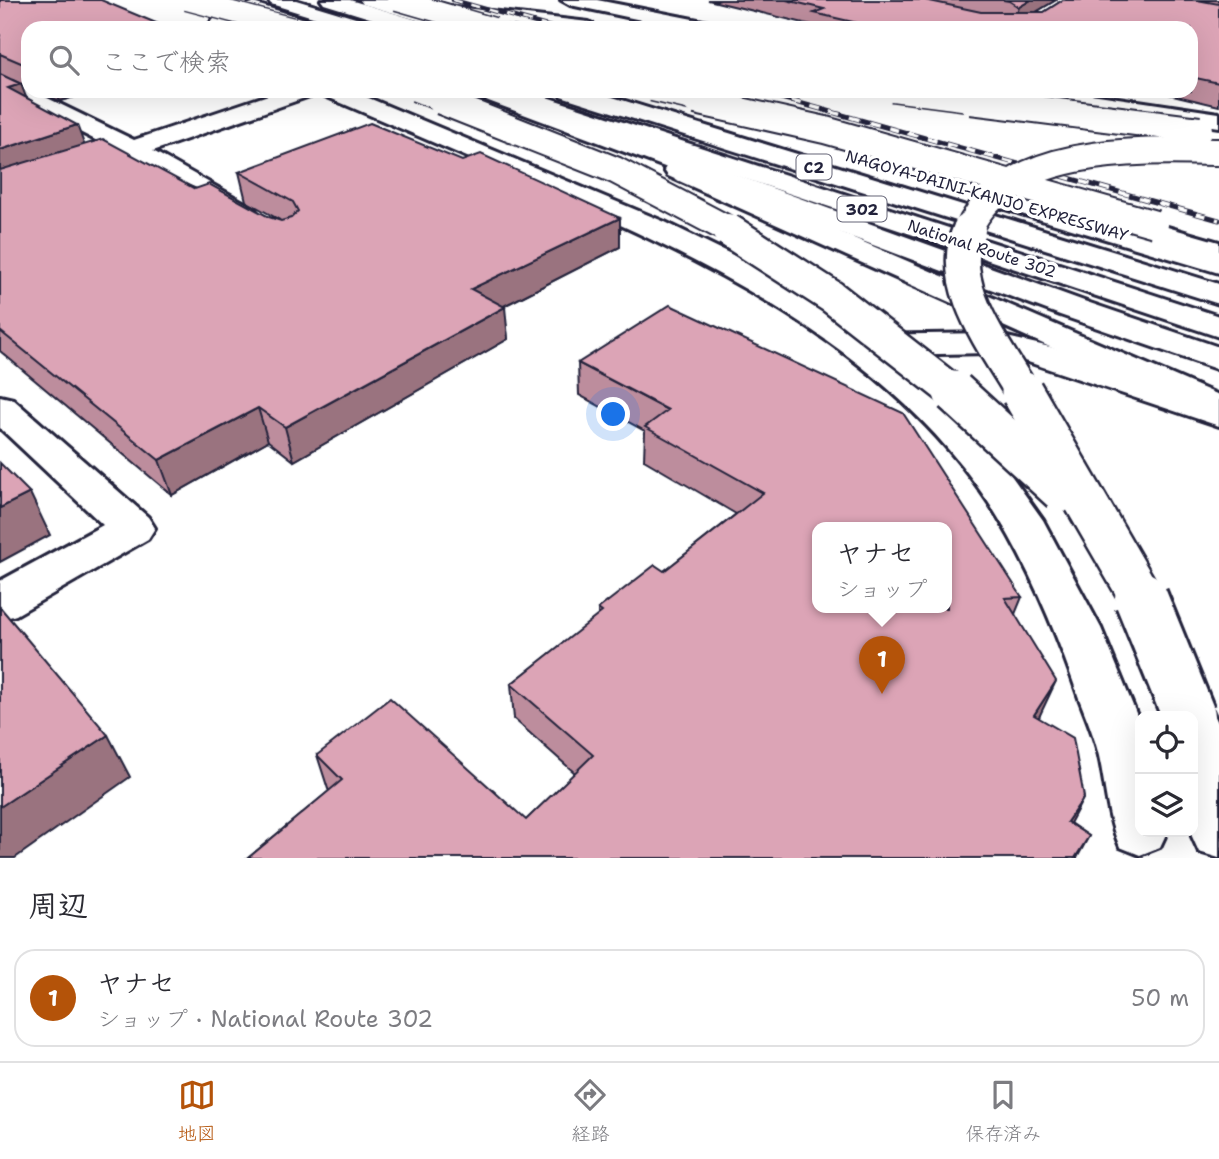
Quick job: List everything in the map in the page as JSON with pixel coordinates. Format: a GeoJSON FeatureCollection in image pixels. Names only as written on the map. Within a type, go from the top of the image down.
{"type":"FeatureCollection","features":[{"type":"Feature","properties":{"kind":"main road"},"geometry":{"type":"LineString","coordinates":[[175,0],[231,21]]}},
{"type":"Feature","properties":{"kind":"main road"},"geometry":{"type":"LineString","coordinates":[[187,0],[266,21]]}},
{"type":"Feature","properties":{"kind":"main road"},"geometry":{"type":"LineString","coordinates":[[277,0],[344,21]]}},
{"type":"Feature","properties":{"kind":"main road"},"geometry":{"type":"LineString","coordinates":[[330,0],[400,21]]}},
{"type":"Feature","properties":{"kind":"main road"},"geometry":{"type":"LineString","coordinates":[[369,0],[535,21]]}},
{"type":"Feature","properties":{"kind":"main road"},"geometry":{"type":"LineString","coordinates":[[570,0],[674,21]]}},
{"type":"Feature","properties":{"kind":"main road"},"geometry":{"type":"LineString","coordinates":[[220,21],[232,2],[292,21]]}},
{"type":"Feature","properties":{"kind":"main road"},"geometry":{"type":"LineString","coordinates":[[395,3],[445,21]]}},
{"type":"Feature","properties":{"kind":"main road"},"geometry":{"type":"LineString","coordinates":[[395,3],[466,21]]}},
{"type":"Feature","properties":{"kind":"main road"},"geometry":{"type":"LineString","coordinates":[[0,82],[21,93]]}},
{"type":"Feature","properties":{"kind":"main road"},"geometry":{"type":"LineString","coordinates":[[32,98],[132,149],[264,225]]}},
{"type":"Feature","properties":{"kind":"main road"},"geometry":{"type":"LineString","coordinates":[[92,162],[281,98]]}},
{"type":"Feature","properties":{"kind":"main road"},"geometry":{"type":"LineString","coordinates":[[349,98],[655,228],[728,265],[855,345],[910,390],[979,459],[1028,531],[1084,642],[1126,755],[1135,800]]}},
{"type":"Feature","properties":{"kind":"main road"},"geometry":{"type":"LineString","coordinates":[[433,98],[582,156],[677,201],[779,260],[903,348],[1002,432],[1098,527]]}},
{"type":"Feature","properties":{"kind":"main road"},"geometry":{"type":"LineString","coordinates":[[494,98],[704,180],[1219,412]]}},
{"type":"Feature","properties":{"kind":"main road"},"geometry":{"type":"LineString","coordinates":[[502,98],[1072,308],[1219,359]]}},
{"type":"Feature","properties":{"kind":"main road","name":"National Route 302"},"geometry":{"type":"LineString","coordinates":[[526,98],[1219,327]]}},
{"type":"Feature","properties":{"kind":"main road","name":"NAGOYA-DAINI-KANJO EXPRESSWAY"},"geometry":{"type":"LineString","coordinates":[[591,98],[1219,294]]}},
{"type":"Feature","properties":{"kind":"main road","name":"NAGOYA-DAINI-KANJO EXPRESSWAY"},"geometry":{"type":"LineString","coordinates":[[657,98],[1219,264]]}},
{"type":"Feature","properties":{"kind":"main road"},"geometry":{"type":"LineString","coordinates":[[683,98],[825,130],[1219,242]]}},
{"type":"Feature","properties":{"kind":"main road"},"geometry":{"type":"LineString","coordinates":[[701,98],[1219,252]]}},
{"type":"Feature","properties":{"kind":"main road"},"geometry":{"type":"LineString","coordinates":[[946,98],[1219,131]]}},
{"type":"Feature","properties":{"kind":"main road"},"geometry":{"type":"LineString","coordinates":[[977,98],[1219,154]]}},
{"type":"Feature","properties":{"kind":"main road"},"geometry":{"type":"LineString","coordinates":[[1072,98],[1219,120]]}},
{"type":"Feature","properties":{"kind":"main road"},"geometry":{"type":"LineString","coordinates":[[1187,711],[1146,607],[985,328],[966,287],[961,248],[978,209],[1010,182],[1053,165],[1108,154],[1170,150],[1219,154]]}},
{"type":"Feature","properties":{"kind":"main road"},"geometry":{"type":"LineString","coordinates":[[855,345],[990,343],[1038,354],[1219,412]]}},
{"type":"Feature","properties":{"kind":"main road"},"geometry":{"type":"LineString","coordinates":[[0,407],[133,528],[0,602]]}},
{"type":"Feature","properties":{"kind":"main road"},"geometry":{"type":"LineString","coordinates":[[1198,739],[1219,833]]}},
{"type":"Feature","properties":{"kind":"main road"},"geometry":{"type":"LineString","coordinates":[[1142,837],[1146,858]]}},
{"type":"Feature","properties":{"kind":"building"},"geometry":{"type":"Polygon","coordinates":[[[0,0],[101,0],[151,21],[21,21],[21,63],[0,54],[0,0]]]}},
{"type":"Feature","properties":{"kind":"building"},"geometry":{"type":"Polygon","coordinates":[[[786,0],[925,0],[981,12],[1044,12],[1063,0],[1197,0],[1219,4],[1219,83],[1198,78],[1198,21],[849,21],[814,13],[824,9],[786,0]]]}},
{"type":"Feature","properties":{"kind":"building"},"geometry":{"type":"Polygon","coordinates":[[[1003,0],[1031,0],[1019,7],[1003,0]]]}},
{"type":"Feature","properties":{"kind":"building"},"geometry":{"type":"Polygon","coordinates":[[[0,74],[21,84],[8,88],[21,95],[21,98],[27,98],[77,125],[0,150],[0,74]]]}},
{"type":"Feature","properties":{"kind":"building"},"geometry":{"type":"Polygon","coordinates":[[[370,123],[462,161],[481,154],[620,218],[471,289],[505,307],[285,427],[258,408],[159,460],[0,331],[0,170],[103,139],[195,189],[209,184],[281,221],[291,218],[298,211],[293,202],[239,172],[370,123]]]}},
{"type":"Feature","properties":{"kind":"building"},"geometry":{"type":"Polygon","coordinates":[[[670,305],[903,413],[1022,597],[1005,598],[1056,681],[1034,715],[1073,738],[1084,797],[1067,822],[1089,836],[1075,858],[248,858],[342,780],[317,755],[390,698],[526,820],[593,755],[511,684],[602,612],[598,609],[655,565],[664,571],[763,493],[645,427],[668,410],[578,363],[670,305]]]}},
{"type":"Feature","properties":{"kind":"building"},"geometry":{"type":"Polygon","coordinates":[[[0,463],[30,493],[0,508],[0,463]]]}},
{"type":"Feature","properties":{"kind":"building"},"geometry":{"type":"Polygon","coordinates":[[[0,607],[108,735],[0,807],[0,607]]]}},
{"type":"Feature","properties":{"kind":"railway"},"geometry":{"type":"LineString","coordinates":[[431,0],[460,8]]}},
{"type":"Feature","properties":{"kind":"railway"},"geometry":{"type":"LineString","coordinates":[[453,0],[529,21]]}},
{"type":"Feature","properties":{"kind":"railway"},"geometry":{"type":"LineString","coordinates":[[780,98],[798,103]]}},
{"type":"Feature","properties":{"kind":"railway"},"geometry":{"type":"LineString","coordinates":[[792,101],[1219,220]]}},
{"type":"Feature","properties":{"kind":"place","name":"ヤナセ"},"geometry":{"type":"Point","coordinates":[882,694]}}]}
